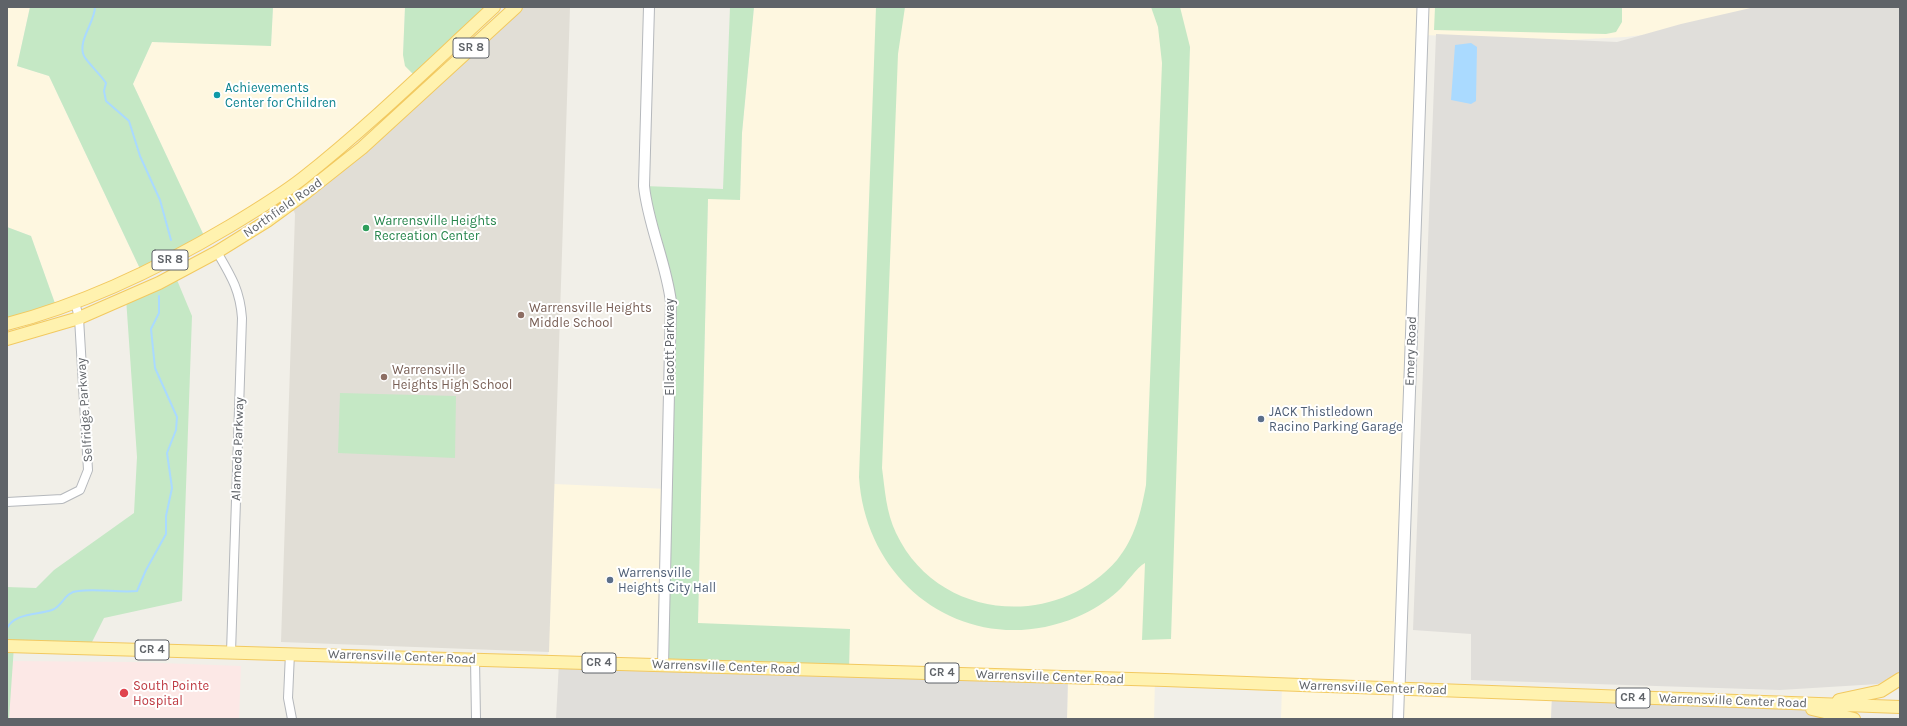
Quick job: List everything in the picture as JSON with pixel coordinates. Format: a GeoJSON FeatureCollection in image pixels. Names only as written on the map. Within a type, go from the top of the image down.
{"type":"FeatureCollection","features":[{"type":"Feature","properties":{"kind":"main road","name":"Northfield Road"},"geometry":{"type":"LineString","coordinates":[[7,324],[75,302],[142,273],[193,248],[260,208],[302,180],[387,107],[494,7]]}},
{"type":"Feature","properties":{"kind":"main road","name":"Northfield Road"},"geometry":{"type":"LineString","coordinates":[[7,339],[79,318],[159,283],[217,252],[300,197],[362,148],[516,7]]}},
{"type":"Feature","properties":{"kind":"main road","name":"Emery Road"},"geometry":{"type":"LineString","coordinates":[[1399,689],[1423,7]]}},
{"type":"Feature","properties":{"kind":"main road","name":"Warrensville Center Road"},"geometry":{"type":"LineString","coordinates":[[11,646],[290,653],[1165,680],[1900,707]]}},
{"type":"Feature","properties":{"kind":"main road"},"geometry":{"type":"LineString","coordinates":[[1818,704],[1876,693],[1886,689],[1900,679]]}},
{"type":"Feature","properties":{"kind":"main road"},"geometry":{"type":"LineString","coordinates":[[1784,703],[1854,719]]}},
{"type":"Feature","properties":{"kind":"street","name":"Ellacott Parkway"},"geometry":{"type":"LineString","coordinates":[[649,7],[644,186],[646,202],[668,280],[671,302],[664,665]]}},
{"type":"Feature","properties":{"kind":"street","name":"Alameda Parkway"},"geometry":{"type":"LineString","coordinates":[[217,252],[231,276],[240,299],[242,318],[231,652]]}},
{"type":"Feature","properties":{"kind":"street","name":"Selfridge Parkway"},"geometry":{"type":"LineString","coordinates":[[7,502],[62,499],[80,490],[88,470],[79,318],[75,302]]}},
{"type":"Feature","properties":{"kind":"street"},"geometry":{"type":"LineString","coordinates":[[290,653],[288,698],[292,719]]}},
{"type":"Feature","properties":{"kind":"street"},"geometry":{"type":"LineString","coordinates":[[475,659],[476,719]]}},
{"type":"Feature","properties":{"kind":"street","name":"Emery Road"},"geometry":{"type":"LineString","coordinates":[[1398,719],[1399,689]]}},
{"type":"Feature","properties":{"kind":"shaded area"},"geometry":{"type":"Polygon","coordinates":[[[7,7],[30,7],[17,66],[49,76],[142,273],[57,309],[31,236],[7,227],[7,7]]]}},
{"type":"Feature","properties":{"kind":"shaded area"},"geometry":{"type":"Polygon","coordinates":[[[273,7],[405,7],[403,55],[417,78],[353,137],[206,240],[133,84],[152,42],[271,45],[273,7]]]}},
{"type":"Feature","properties":{"kind":"shaded area","name":"Warrensville Heights High School"},"geometry":{"type":"Polygon","coordinates":[[[524,7],[570,7],[549,652],[281,642],[295,214],[294,211],[290,211],[341,173],[420,103],[524,7]]]}},
{"type":"Feature","properties":{"kind":"shaded area"},"geometry":{"type":"Polygon","coordinates":[[[754,7],[1789,7],[1687,30],[1625,37],[1569,40],[1423,35],[1399,689],[1552,695],[1551,719],[1281,719],[1282,685],[1155,680],[1154,719],[1067,719],[1068,678],[697,666],[708,198],[740,199],[742,133],[754,7]]]}},
{"type":"Feature","properties":{"kind":"shaded area"},"geometry":{"type":"Polygon","coordinates":[[[1755,7],[1900,7],[1900,673],[1878,684],[1780,690],[1471,680],[1471,634],[1413,630],[1436,34],[1617,42],[1681,24],[1755,7]]]}},
{"type":"Feature","properties":{"kind":"shaded area"},"geometry":{"type":"Polygon","coordinates":[[[554,484],[668,489],[663,665],[548,662],[554,484]]]}},
{"type":"Feature","properties":{"kind":"shaded area","name":"South Pointe Hospital"},"geometry":{"type":"Polygon","coordinates":[[[7,661],[135,662],[241,666],[239,719],[7,719],[7,661]]]}},
{"type":"Feature","properties":{"kind":"shaded area"},"geometry":{"type":"Polygon","coordinates":[[[559,662],[1068,677],[1067,719],[556,719],[559,662]]]}},
{"type":"Feature","properties":{"kind":"shaded area"},"geometry":{"type":"Polygon","coordinates":[[[1552,695],[1784,703],[1837,715],[1836,719],[1551,719],[1552,695]]]}},
{"type":"Feature","properties":{"kind":"green space"},"geometry":{"type":"Polygon","coordinates":[[[30,7],[273,7],[271,46],[152,42],[133,84],[206,240],[142,273],[49,76],[17,66],[30,7]]]}},
{"type":"Feature","properties":{"kind":"green space"},"geometry":{"type":"Polygon","coordinates":[[[405,7],[494,7],[417,78],[405,66],[403,55],[405,7]]]}},
{"type":"Feature","properties":{"kind":"green space"},"geometry":{"type":"Polygon","coordinates":[[[730,7],[754,7],[742,133],[740,200],[708,199],[698,623],[850,629],[849,671],[663,665],[671,302],[644,186],[723,189],[730,7]]]}},
{"type":"Feature","properties":{"kind":"green space"},"geometry":{"type":"Polygon","coordinates":[[[876,7],[905,7],[898,54],[882,468],[888,509],[896,533],[915,562],[939,584],[968,598],[999,606],[1031,606],[1062,598],[1091,583],[1117,560],[1133,534],[1142,505],[1146,485],[1162,63],[1158,27],[1151,7],[1180,7],[1190,47],[1171,639],[1142,640],[1145,563],[1114,595],[1083,615],[1038,628],[1000,629],[964,622],[931,606],[903,582],[881,552],[866,517],[859,477],[876,7]]]}},
{"type":"Feature","properties":{"kind":"green space"},"geometry":{"type":"Polygon","coordinates":[[[1435,7],[1622,7],[1622,22],[1616,32],[1606,34],[1434,30],[1435,7]]]}},
{"type":"Feature","properties":{"kind":"green space"},"geometry":{"type":"Polygon","coordinates":[[[7,227],[31,236],[57,309],[7,324],[7,227]]]}},
{"type":"Feature","properties":{"kind":"green space"},"geometry":{"type":"Polygon","coordinates":[[[177,280],[192,316],[182,601],[104,618],[89,648],[14,646],[9,719],[7,719],[7,587],[36,588],[54,570],[134,513],[137,457],[126,298],[177,280]]]}},
{"type":"Feature","properties":{"kind":"green space"},"geometry":{"type":"Polygon","coordinates":[[[340,393],[456,396],[455,458],[338,453],[340,393]]]}},
{"type":"Feature","properties":{"kind":"water"},"geometry":{"type":"Polygon","coordinates":[[[1471,43],[1477,47],[1476,101],[1471,104],[1451,100],[1455,45],[1471,43]]]}},
{"type":"Feature","properties":{"kind":"waterway"},"geometry":{"type":"LineString","coordinates":[[95,7],[84,38],[82,50],[88,62],[106,83],[104,91],[106,101],[129,121],[140,156],[160,200],[171,240]]}},
{"type":"Feature","properties":{"kind":"waterway"},"geometry":{"type":"LineString","coordinates":[[7,628],[11,623],[21,617],[46,612],[56,608],[73,592],[85,590],[137,591],[146,570],[166,534],[166,516],[172,488],[167,453],[176,430],[177,417],[155,368],[151,329],[159,313],[159,296]]}},
{"type":"Feature","properties":{"kind":"place","name":"Achievements Center for Children"},"geometry":{"type":"Point","coordinates":[217,95]}},
{"type":"Feature","properties":{"kind":"place","name":"Warrensville Heights Recreation Center"},"geometry":{"type":"Point","coordinates":[366,228]}},
{"type":"Feature","properties":{"kind":"place","name":"Warrensville Heights Middle School"},"geometry":{"type":"Point","coordinates":[521,315]}},
{"type":"Feature","properties":{"kind":"place","name":"Warrensville Heights High School"},"geometry":{"type":"Point","coordinates":[384,377]}},
{"type":"Feature","properties":{"kind":"place","name":"JACK Thistledown Racino Parking Garage"},"geometry":{"type":"Point","coordinates":[1261,419]}},
{"type":"Feature","properties":{"kind":"place","name":"Warrensville Heights City Hall"},"geometry":{"type":"Point","coordinates":[610,580]}},
{"type":"Feature","properties":{"kind":"place","name":"South Pointe Hospital"},"geometry":{"type":"Point","coordinates":[124,693]}}]}
